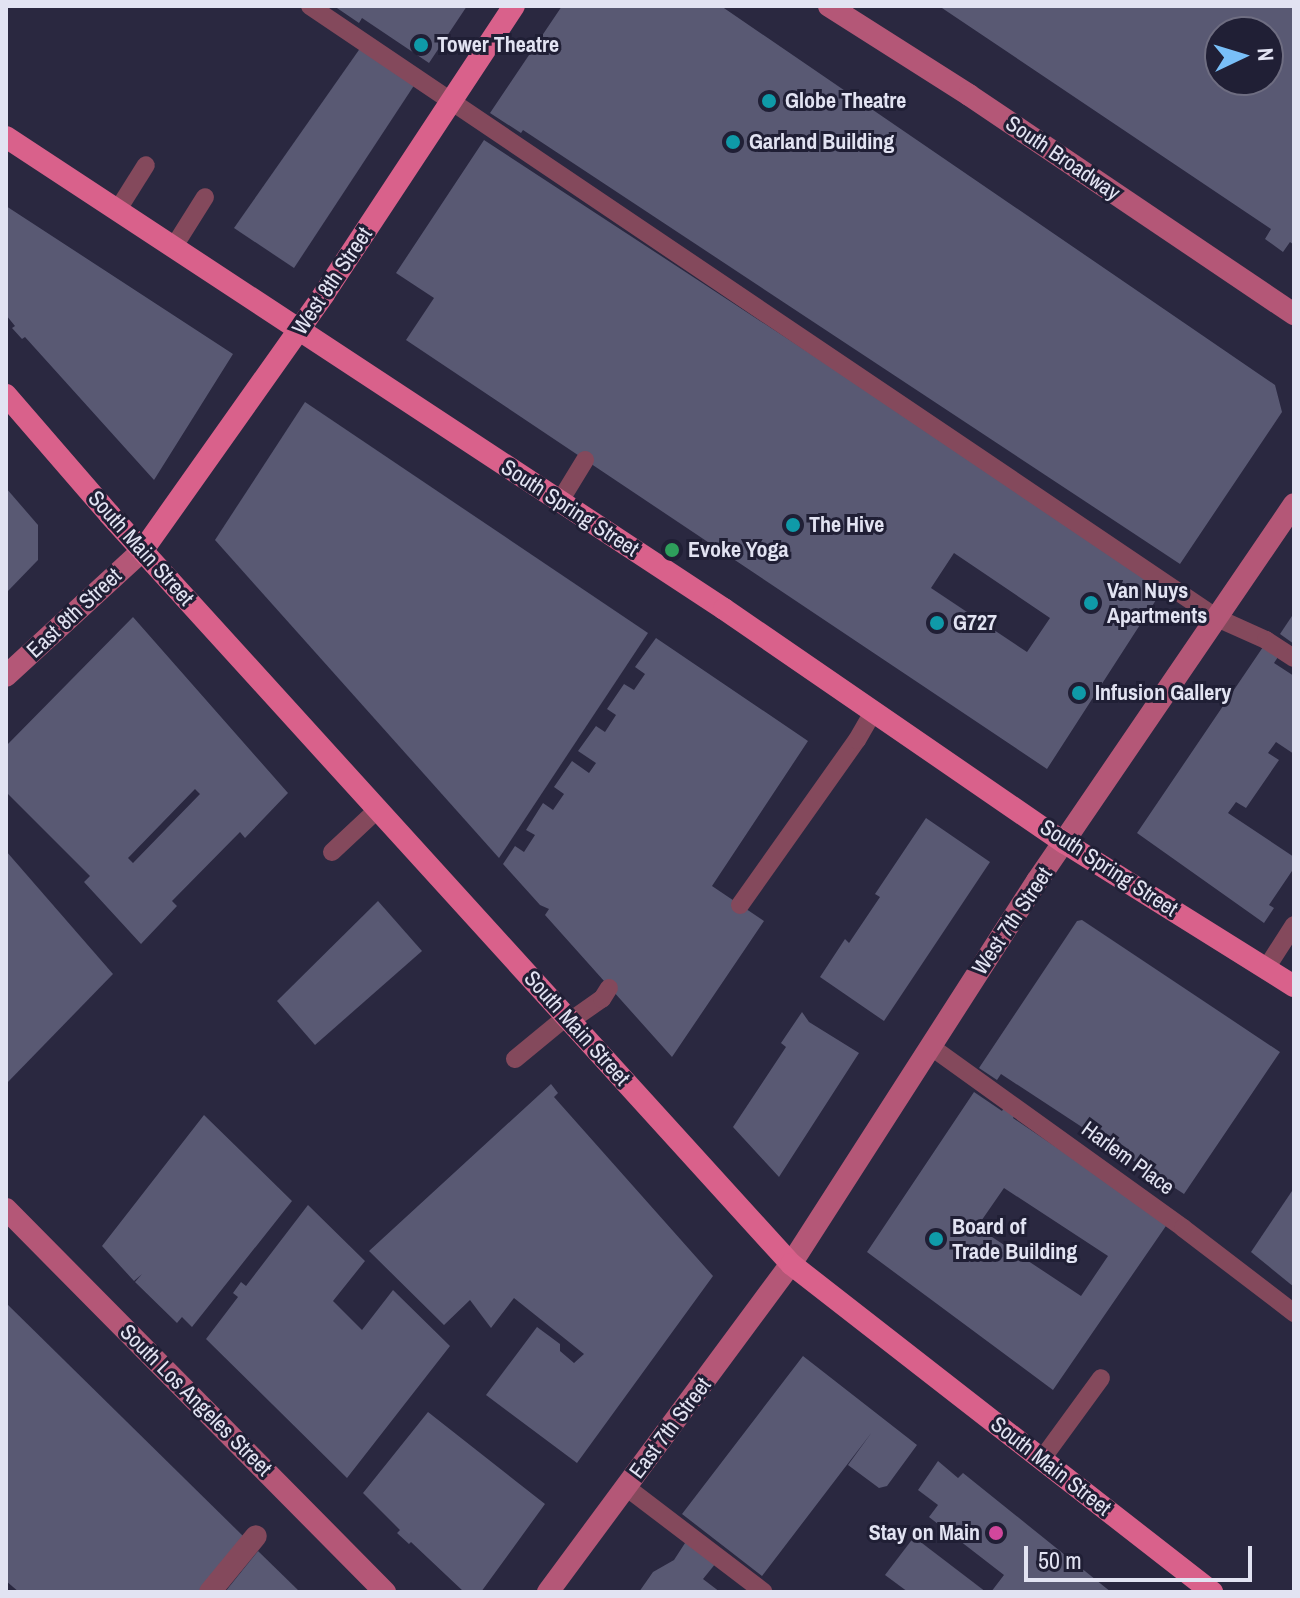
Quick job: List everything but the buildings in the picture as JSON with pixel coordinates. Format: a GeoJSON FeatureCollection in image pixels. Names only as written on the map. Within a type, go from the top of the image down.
{"type":"FeatureCollection","features":[{"type":"Feature","properties":{"kind":"main road","name":"West 8th Street"},"geometry":{"type":"LineString","coordinates":[[143,550],[298,331],[514,6]]}},
{"type":"Feature","properties":{"kind":"main road","name":"South Broadway"},"geometry":{"type":"LineString","coordinates":[[829,6],[969,95],[1294,314]]}},
{"type":"Feature","properties":{"kind":"main road","name":"South Spring Street"},"geometry":{"type":"LineString","coordinates":[[6,137],[874,710],[1065,843],[1294,986]]}},
{"type":"Feature","properties":{"kind":"main road","name":"South Main Street"},"geometry":{"type":"LineString","coordinates":[[6,395],[791,1264],[1212,1592]]}},
{"type":"Feature","properties":{"kind":"main road","name":"West 7th Street"},"geometry":{"type":"LineString","coordinates":[[791,1264],[930,1046],[1294,504]]}},
{"type":"Feature","properties":{"kind":"main road","name":"East 8th Street"},"geometry":{"type":"LineString","coordinates":[[6,676],[143,550]]}},
{"type":"Feature","properties":{"kind":"main road","name":"South Los Angeles Street"},"geometry":{"type":"LineString","coordinates":[[6,1209],[385,1592]]}},
{"type":"Feature","properties":{"kind":"main road","name":"East 7th Street"},"geometry":{"type":"LineString","coordinates":[[548,1592],[791,1264]]}},
{"type":"Feature","properties":{"kind":"street"},"geometry":{"type":"LineString","coordinates":[[210,1592],[256,1536]]}},
{"type":"Feature","properties":{"kind":"lane"},"geometry":{"type":"LineString","coordinates":[[310,6],[1217,618],[1266,640],[1294,658]]}},
{"type":"Feature","properties":{"kind":"lane"},"geometry":{"type":"LineString","coordinates":[[117,211],[146,165]]}},
{"type":"Feature","properties":{"kind":"lane"},"geometry":{"type":"LineString","coordinates":[[173,248],[205,197]]}},
{"type":"Feature","properties":{"kind":"lane"},"geometry":{"type":"LineString","coordinates":[[560,501],[585,460]]}},
{"type":"Feature","properties":{"kind":"lane"},"geometry":{"type":"LineString","coordinates":[[740,905],[857,740],[874,710]]}},
{"type":"Feature","properties":{"kind":"lane"},"geometry":{"type":"LineString","coordinates":[[332,852],[378,809]]}},
{"type":"Feature","properties":{"kind":"lane"},"geometry":{"type":"LineString","coordinates":[[1267,967],[1294,925]]}},
{"type":"Feature","properties":{"kind":"lane"},"geometry":{"type":"LineString","coordinates":[[515,1059],[568,1019],[602,999],[609,988]]}},
{"type":"Feature","properties":{"kind":"lane","name":"Harlem Place"},"geometry":{"type":"LineString","coordinates":[[930,1046],[1183,1228],[1294,1313]]}},
{"type":"Feature","properties":{"kind":"lane"},"geometry":{"type":"LineString","coordinates":[[1042,1459],[1101,1378]]}},
{"type":"Feature","properties":{"kind":"lane"},"geometry":{"type":"LineString","coordinates":[[626,1487],[764,1592]]}},
{"type":"Feature","properties":{"kind":"place","name":"Tower Theatre"},"geometry":{"type":"Point","coordinates":[421,45]}},
{"type":"Feature","properties":{"kind":"place","name":"Globe Theatre"},"geometry":{"type":"Point","coordinates":[769,101]}},
{"type":"Feature","properties":{"kind":"place","name":"Garland Building"},"geometry":{"type":"Point","coordinates":[733,142]}},
{"type":"Feature","properties":{"kind":"place","name":"The Hive"},"geometry":{"type":"Point","coordinates":[793,525]}},
{"type":"Feature","properties":{"kind":"place","name":"Evoke Yoga"},"geometry":{"type":"Point","coordinates":[672,550]}},
{"type":"Feature","properties":{"kind":"place","name":"Van Nuys Apartments"},"geometry":{"type":"Point","coordinates":[1091,603]}},
{"type":"Feature","properties":{"kind":"place","name":"G727"},"geometry":{"type":"Point","coordinates":[937,623]}},
{"type":"Feature","properties":{"kind":"place","name":"Infusion Gallery"},"geometry":{"type":"Point","coordinates":[1079,693]}},
{"type":"Feature","properties":{"kind":"place","name":"Board of Trade Building"},"geometry":{"type":"Point","coordinates":[936,1239]}},
{"type":"Feature","properties":{"kind":"place","name":"Stay on Main"},"geometry":{"type":"Point","coordinates":[996,1533]}}]}
